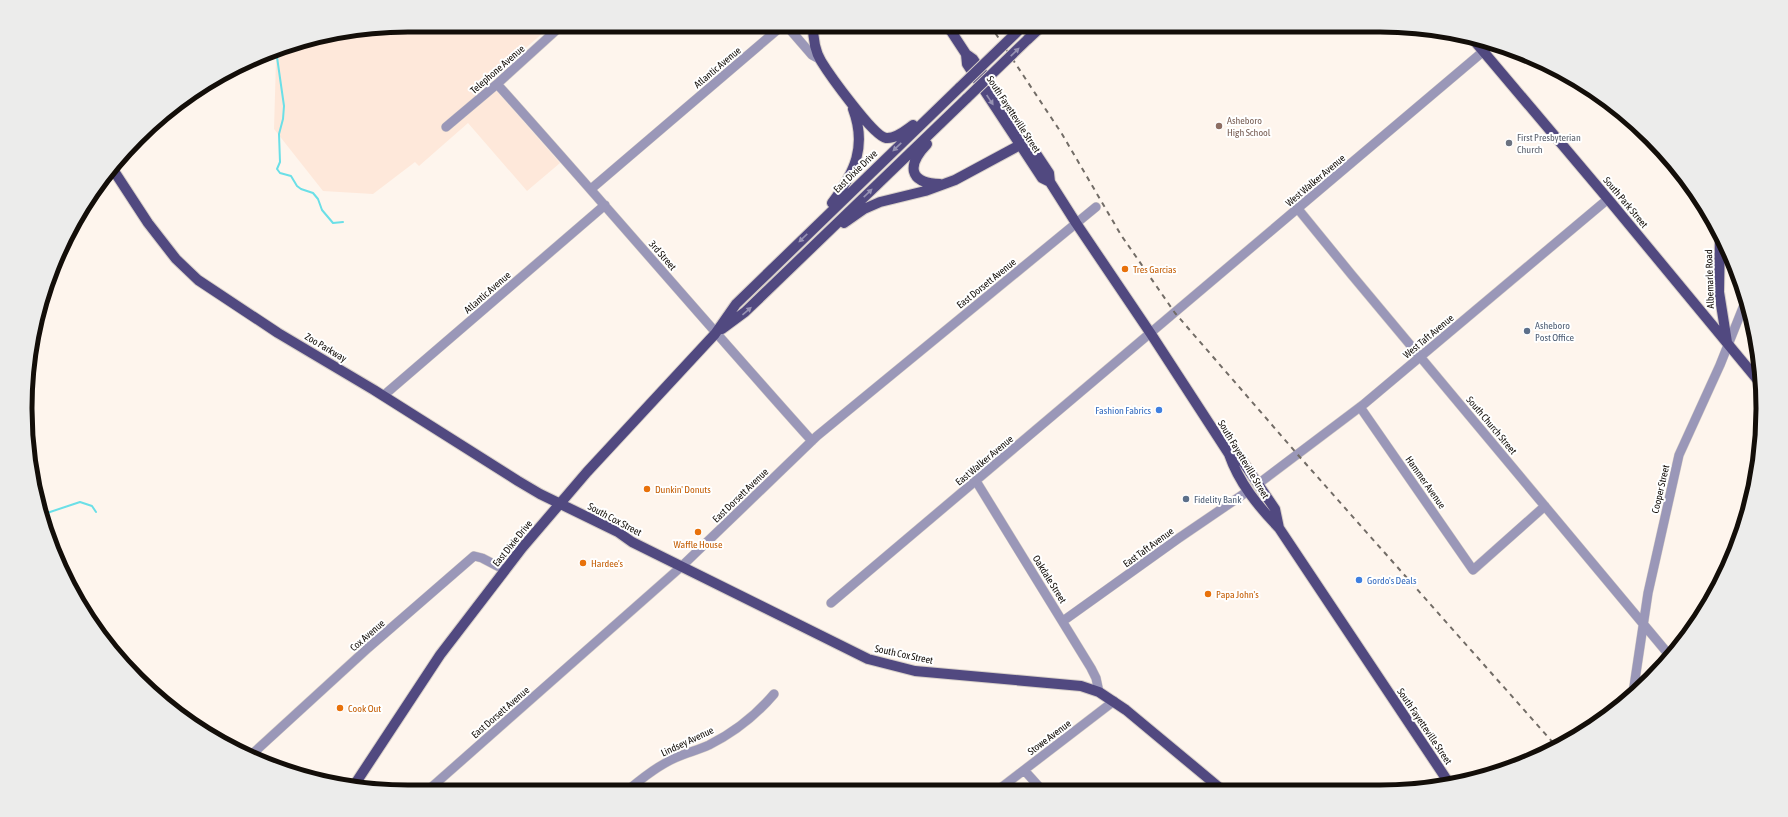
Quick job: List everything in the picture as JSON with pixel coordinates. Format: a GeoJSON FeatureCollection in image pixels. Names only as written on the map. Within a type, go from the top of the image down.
{"type":"FeatureCollection","features":[{"type":"Feature","properties":{"kind":"main road"},"geometry":{"type":"LineString","coordinates":[[814,32],[821,60],[852,104],[877,133],[885,138],[897,136],[935,110]]}},
{"type":"Feature","properties":{"kind":"main road","name":"South Fayetteville Street"},"geometry":{"type":"LineString","coordinates":[[952,32],[966,54],[973,59],[1049,173],[1050,182],[1151,334],[1231,459],[1234,470],[1248,492],[1261,509],[1279,528],[1446,779]]}},
{"type":"Feature","properties":{"kind":"main road","name":"East Dixie Drive"},"geometry":{"type":"LineString","coordinates":[[356,781],[440,655],[505,570],[587,472],[715,334],[736,304],[1017,32]]}},
{"type":"Feature","properties":{"kind":"main road","name":"East Dixie Drive"},"geometry":{"type":"LineString","coordinates":[[715,334],[745,312],[936,126],[1036,32]]}},
{"type":"Feature","properties":{"kind":"main road","name":"South Park Street"},"geometry":{"type":"LineString","coordinates":[[1479,46],[1754,376]]}},
{"type":"Feature","properties":{"kind":"main road","name":"South Fayetteville Street"},"geometry":{"type":"LineString","coordinates":[[966,54],[967,64],[1020,145],[1042,178],[1050,182]]}},
{"type":"Feature","properties":{"kind":"main road"},"geometry":{"type":"LineString","coordinates":[[816,226],[840,193],[851,174],[859,152],[858,126],[852,104]]}},
{"type":"Feature","properties":{"kind":"main road"},"geometry":{"type":"LineString","coordinates":[[936,126],[928,143],[915,158],[913,167],[914,174],[919,180],[942,184]]}},
{"type":"Feature","properties":{"kind":"main road"},"geometry":{"type":"LineString","coordinates":[[830,229],[844,223],[864,209],[880,202],[925,191],[969,174],[1020,145]]}},
{"type":"Feature","properties":{"kind":"main road","name":"Zoo Parkway"},"geometry":{"type":"LineString","coordinates":[[115,173],[148,223],[176,258],[198,280],[278,333],[383,396],[518,481],[560,504]]}},
{"type":"Feature","properties":{"kind":"main road","name":"Albemarle Road"},"geometry":{"type":"LineString","coordinates":[[1720,248],[1719,292],[1728,345]]}},
{"type":"Feature","properties":{"kind":"main road"},"geometry":{"type":"LineString","coordinates":[[1231,459],[1243,462],[1275,509],[1279,528]]}},
{"type":"Feature","properties":{"kind":"main road"},"geometry":{"type":"LineString","coordinates":[[1248,492],[1258,496],[1269,512],[1277,517]]}},
{"type":"Feature","properties":{"kind":"main road","name":"South Cox Street"},"geometry":{"type":"LineString","coordinates":[[560,504],[852,652],[880,662],[915,670],[1081,686],[1099,692],[1114,701],[1140,721],[1216,785]]}},
{"type":"Feature","properties":{"kind":"street","name":"Telephone Avenue"},"geometry":{"type":"LineString","coordinates":[[446,127],[497,84],[554,32]]}},
{"type":"Feature","properties":{"kind":"street","name":"Atlantic Avenue"},"geometry":{"type":"LineString","coordinates":[[591,189],[777,32]]}},
{"type":"Feature","properties":{"kind":"street"},"geometry":{"type":"LineString","coordinates":[[791,32],[812,55],[821,60]]}},
{"type":"Feature","properties":{"kind":"street","name":"West Walker Avenue"},"geometry":{"type":"LineString","coordinates":[[1151,334],[1210,281],[1298,209],[1487,48]]}},
{"type":"Feature","properties":{"kind":"street","name":"3rd Street"},"geometry":{"type":"LineString","coordinates":[[497,84],[605,204],[715,334],[812,441]]}},
{"type":"Feature","properties":{"kind":"street","name":"West Taft Avenue"},"geometry":{"type":"LineString","coordinates":[[1258,484],[1360,407],[1608,199]]}},
{"type":"Feature","properties":{"kind":"street","name":"Atlantic Avenue"},"geometry":{"type":"LineString","coordinates":[[383,396],[605,204]]}},
{"type":"Feature","properties":{"kind":"street","name":"East Dorsett Avenue"},"geometry":{"type":"LineString","coordinates":[[434,785],[682,566],[812,441],[1096,207]]}},
{"type":"Feature","properties":{"kind":"street","name":"South Church Street"},"geometry":{"type":"LineString","coordinates":[[1298,209],[1350,274],[1667,652]]}},
{"type":"Feature","properties":{"kind":"street","name":"Cooper Street"},"geometry":{"type":"LineString","coordinates":[[1634,686],[1643,623],[1654,564],[1679,455],[1742,309]]}},
{"type":"Feature","properties":{"kind":"street","name":"East Walker Avenue"},"geometry":{"type":"LineString","coordinates":[[831,602],[1151,334]]}},
{"type":"Feature","properties":{"kind":"street","name":"Hammer Avenue"},"geometry":{"type":"LineString","coordinates":[[1360,407],[1473,570],[1545,506]]}},
{"type":"Feature","properties":{"kind":"street","name":"Oakdale Street"},"geometry":{"type":"LineString","coordinates":[[976,481],[1091,668],[1096,678],[1099,692]]}},
{"type":"Feature","properties":{"kind":"street","name":"East Taft Avenue"},"geometry":{"type":"LineString","coordinates":[[1063,621],[1184,534],[1248,492]]}},
{"type":"Feature","properties":{"kind":"street","name":"Cox Avenue"},"geometry":{"type":"LineString","coordinates":[[255,752],[368,648],[474,556],[482,558],[505,570]]}},
{"type":"Feature","properties":{"kind":"street","name":"Lindsey Avenue"},"geometry":{"type":"LineString","coordinates":[[635,785],[655,769],[673,759],[709,745],[729,733],[761,708],[774,694]]}},
{"type":"Feature","properties":{"kind":"street","name":"Stowe Avenue"},"geometry":{"type":"LineString","coordinates":[[1004,785],[1114,701]]}},
{"type":"Feature","properties":{"kind":"street"},"geometry":{"type":"LineString","coordinates":[[1024,770],[1038,785]]}},
{"type":"Feature","properties":{"kind":"shaded area"},"geometry":{"type":"Polygon","coordinates":[[[408,32],[544,32],[488,81],[560,163],[527,191],[468,123],[419,166],[415,162],[373,194],[323,191],[274,129],[276,60],[289,51],[335,39],[359,35],[408,32]]]}},
{"type":"Feature","properties":{"kind":"waterway"},"geometry":{"type":"LineString","coordinates":[[277,56],[284,106],[283,119],[279,134],[280,162],[277,169],[280,173],[291,176],[297,186],[301,189],[313,193],[318,199],[322,210],[333,223],[343,222]]}},
{"type":"Feature","properties":{"kind":"waterway"},"geometry":{"type":"LineString","coordinates":[[47,513],[80,502],[92,506],[96,512]]}},
{"type":"Feature","properties":{"kind":"railway"},"geometry":{"type":"LineString","coordinates":[[995,32],[1062,134],[1121,235],[1175,313],[1298,455],[1553,743]]}},
{"type":"Feature","properties":{"kind":"place","name":"Asheboro High School"},"geometry":{"type":"Point","coordinates":[1219,126]}},
{"type":"Feature","properties":{"kind":"place","name":"First Presbyterian Church"},"geometry":{"type":"Point","coordinates":[1509,143]}},
{"type":"Feature","properties":{"kind":"place","name":"Tres Garcias"},"geometry":{"type":"Point","coordinates":[1125,269]}},
{"type":"Feature","properties":{"kind":"place","name":"Asheboro Post Office"},"geometry":{"type":"Point","coordinates":[1527,331]}},
{"type":"Feature","properties":{"kind":"place","name":"Fashion Fabrics"},"geometry":{"type":"Point","coordinates":[1159,410]}},
{"type":"Feature","properties":{"kind":"place","name":"Dunkin' Donuts"},"geometry":{"type":"Point","coordinates":[647,489]}},
{"type":"Feature","properties":{"kind":"place","name":"Fidelity Bank"},"geometry":{"type":"Point","coordinates":[1186,499]}},
{"type":"Feature","properties":{"kind":"place","name":"Waffle House"},"geometry":{"type":"Point","coordinates":[698,532]}},
{"type":"Feature","properties":{"kind":"place","name":"Hardee's"},"geometry":{"type":"Point","coordinates":[583,563]}},
{"type":"Feature","properties":{"kind":"place","name":"Gordo's Deals"},"geometry":{"type":"Point","coordinates":[1359,580]}},
{"type":"Feature","properties":{"kind":"place","name":"Papa John's"},"geometry":{"type":"Point","coordinates":[1208,594]}},
{"type":"Feature","properties":{"kind":"place","name":"Cook Out"},"geometry":{"type":"Point","coordinates":[340,708]}}]}
